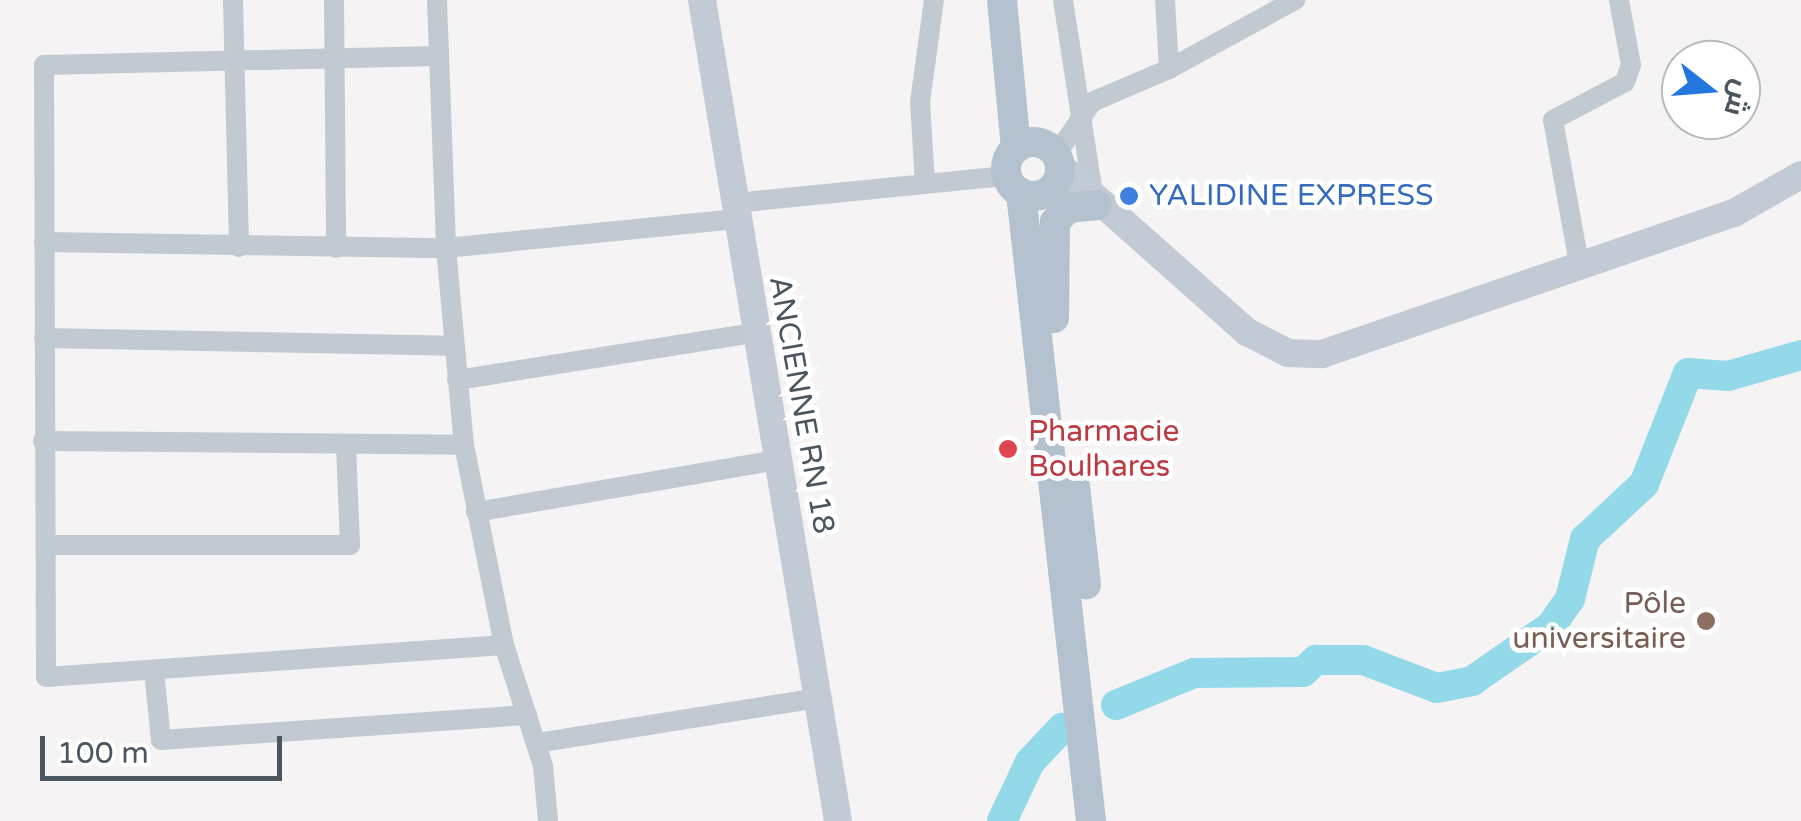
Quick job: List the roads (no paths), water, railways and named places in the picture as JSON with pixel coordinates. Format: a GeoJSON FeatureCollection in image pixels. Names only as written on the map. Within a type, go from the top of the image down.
{"type":"FeatureCollection","features":[{"type":"Feature","properties":{"kind":"main road","name":"ANCIENNE RN 18"},"geometry":{"type":"LineString","coordinates":[[702,0],[754,333],[838,821]]}},
{"type":"Feature","properties":{"kind":"main road"},"geometry":{"type":"LineString","coordinates":[[1002,0],[1035,171],[1110,821]]}},
{"type":"Feature","properties":{"kind":"main road"},"geometry":{"type":"LineString","coordinates":[[1020,0],[1091,821]]}},
{"type":"Feature","properties":{"kind":"main road"},"geometry":{"type":"LineString","coordinates":[[1035,171],[1092,202],[1247,332],[1288,353],[1322,354],[1734,213],[1801,174]]}},
{"type":"Feature","properties":{"kind":"main road"},"geometry":{"type":"LineString","coordinates":[[1054,318],[1054,222],[1068,208],[1092,202]]}},
{"type":"Feature","properties":{"kind":"street"},"geometry":{"type":"LineString","coordinates":[[232,0],[238,247]]}},
{"type":"Feature","properties":{"kind":"street"},"geometry":{"type":"LineString","coordinates":[[334,0],[336,248]]}},
{"type":"Feature","properties":{"kind":"street"},"geometry":{"type":"LineString","coordinates":[[437,0],[446,248],[464,445],[504,646],[537,742],[548,821]]}},
{"type":"Feature","properties":{"kind":"street"},"geometry":{"type":"LineString","coordinates":[[925,184],[920,102],[934,0]]}},
{"type":"Feature","properties":{"kind":"street"},"geometry":{"type":"LineString","coordinates":[[1063,0],[1092,202]]}},
{"type":"Feature","properties":{"kind":"street"},"geometry":{"type":"LineString","coordinates":[[1165,0],[1169,69]]}},
{"type":"Feature","properties":{"kind":"street"},"geometry":{"type":"LineString","coordinates":[[44,242],[446,248],[1035,171],[1078,124],[1092,102],[1169,69],[1295,0]]}},
{"type":"Feature","properties":{"kind":"street"},"geometry":{"type":"LineString","coordinates":[[1579,264],[1554,120],[1625,82],[1631,65],[1618,0]]}},
{"type":"Feature","properties":{"kind":"street"},"geometry":{"type":"LineString","coordinates":[[437,56],[44,65],[46,677],[504,646]]}},
{"type":"Feature","properties":{"kind":"street"},"geometry":{"type":"LineString","coordinates":[[456,380],[754,333]]}},
{"type":"Feature","properties":{"kind":"street"},"geometry":{"type":"LineString","coordinates":[[44,338],[454,346]]}},
{"type":"Feature","properties":{"kind":"street"},"geometry":{"type":"LineString","coordinates":[[43,441],[346,447],[464,445]]}},
{"type":"Feature","properties":{"kind":"street"},"geometry":{"type":"LineString","coordinates":[[46,545],[350,545],[346,447]]}},
{"type":"Feature","properties":{"kind":"street"},"geometry":{"type":"LineString","coordinates":[[476,512],[776,460]]}},
{"type":"Feature","properties":{"kind":"street"},"geometry":{"type":"LineString","coordinates":[[154,671],[162,740],[527,715]]}},
{"type":"Feature","properties":{"kind":"street"},"geometry":{"type":"LineString","coordinates":[[537,742],[819,698]]}},
{"type":"Feature","properties":{"kind":"waterway"},"geometry":{"type":"LineString","coordinates":[[1116,705],[1194,673],[1303,672],[1316,660],[1363,660],[1437,688],[1472,681],[1551,626],[1570,599],[1585,539],[1644,484],[1688,373],[1728,376],[1801,355]]}},
{"type":"Feature","properties":{"kind":"waterway"},"geometry":{"type":"LineString","coordinates":[[1002,821],[1030,762],[1062,728]]}},
{"type":"Feature","properties":{"kind":"place","name":"YALIDINE EXPRESS"},"geometry":{"type":"Point","coordinates":[1129,196]}},
{"type":"Feature","properties":{"kind":"place","name":"Pharmacie Boulhares"},"geometry":{"type":"Point","coordinates":[1008,449]}},
{"type":"Feature","properties":{"kind":"place","name":"Pôle universitaire"},"geometry":{"type":"Point","coordinates":[1706,621]}}]}
